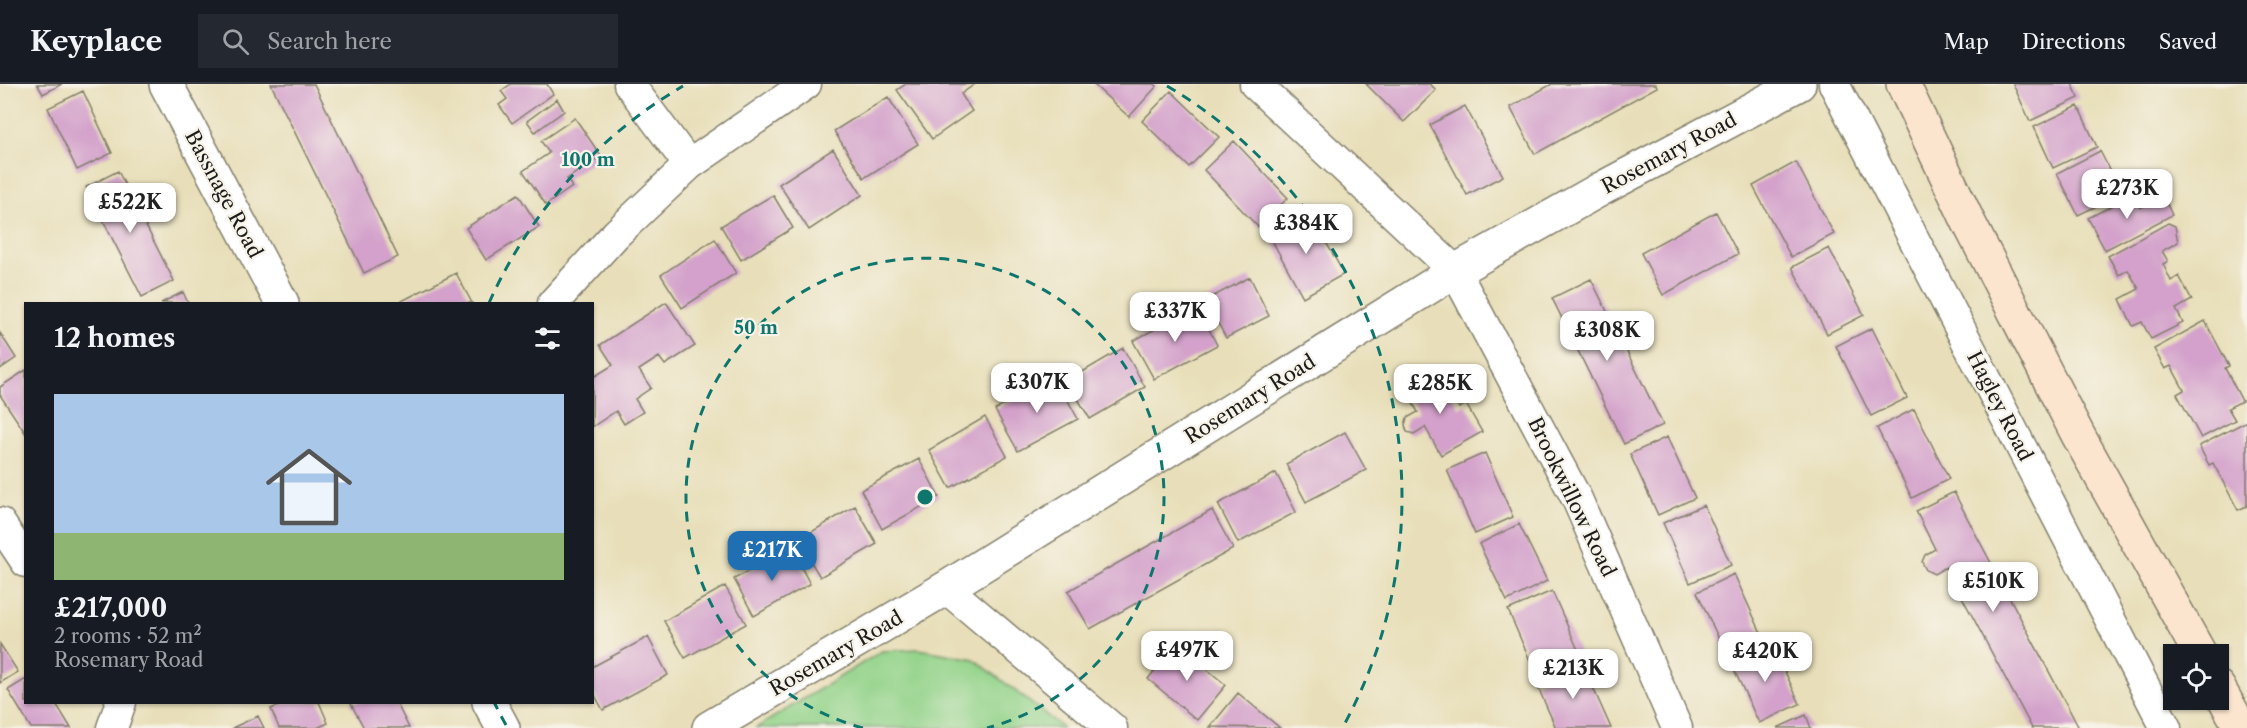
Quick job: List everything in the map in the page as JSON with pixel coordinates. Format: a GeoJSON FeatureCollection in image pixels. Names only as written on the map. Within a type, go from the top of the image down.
{"type":"FeatureCollection","features":[{"type":"Feature","properties":{"kind":"main road"},"geometry":{"type":"LineString","coordinates":[[1903,84],[1968,221],[2062,404],[2194,644]]}},
{"type":"Feature","properties":{"kind":"main road"},"geometry":{"type":"LineString","coordinates":[[2229,707],[2241,728]]}},
{"type":"Feature","properties":{"kind":"street","name":"Bassnage Road"},"geometry":{"type":"LineString","coordinates":[[166,84],[281,302]]}},
{"type":"Feature","properties":{"kind":"street"},"geometry":{"type":"LineString","coordinates":[[629,84],[689,165]]}},
{"type":"Feature","properties":{"kind":"street"},"geometry":{"type":"LineString","coordinates":[[554,302],[616,234],[689,165],[807,84]]}},
{"type":"Feature","properties":{"kind":"street","name":"Brookwillow Road"},"geometry":{"type":"LineString","coordinates":[[1255,84],[1455,271],[1577,499],[1677,728]]}},
{"type":"Feature","properties":{"kind":"street","name":"Rosemary Road"},"geometry":{"type":"LineString","coordinates":[[709,728],[946,588],[1455,271],[1599,190],[1799,84]]}},
{"type":"Feature","properties":{"kind":"street","name":"Hagley Road"},"geometry":{"type":"LineString","coordinates":[[1834,84],[2166,728]]}},
{"type":"Feature","properties":{"kind":"street"},"geometry":{"type":"LineString","coordinates":[[0,523],[24,559]]}},
{"type":"Feature","properties":{"kind":"street"},"geometry":{"type":"LineString","coordinates":[[946,588],[1112,728]]}},
{"type":"Feature","properties":{"kind":"street"},"geometry":{"type":"LineString","coordinates":[[112,728],[120,704]]}},
{"type":"Feature","properties":{"kind":"street"},"geometry":{"type":"LineString","coordinates":[[490,704],[503,728]]}},
{"type":"Feature","properties":{"kind":"green space"},"geometry":{"type":"Polygon","coordinates":[[[919,649],[974,659],[1063,728],[756,728],[882,651],[919,649]]]}},
{"type":"Feature","properties":{"kind":"building"},"geometry":{"type":"Polygon","coordinates":[[[37,84],[62,84],[43,94],[37,84]]]}},
{"type":"Feature","properties":{"kind":"building"},"geometry":{"type":"Polygon","coordinates":[[[271,84],[314,84],[398,257],[364,273],[271,84]]]}},
{"type":"Feature","properties":{"kind":"building"},"geometry":{"type":"Polygon","coordinates":[[[511,84],[547,84],[553,94],[512,123],[499,105],[507,99],[501,91],[511,84]]]}},
{"type":"Feature","properties":{"kind":"building"},"geometry":{"type":"Polygon","coordinates":[[[906,84],[975,84],[961,94],[972,111],[932,139],[897,90],[906,84]]]}},
{"type":"Feature","properties":{"kind":"building"},"geometry":{"type":"Polygon","coordinates":[[[1093,84],[1154,84],[1157,86],[1129,117],[1093,84]]]}},
{"type":"Feature","properties":{"kind":"building"},"geometry":{"type":"Polygon","coordinates":[[[1366,84],[1430,84],[1436,90],[1404,122],[1366,84]]]}},
{"type":"Feature","properties":{"kind":"building"},"geometry":{"type":"Polygon","coordinates":[[[1552,84],[1656,84],[1657,87],[1535,154],[1510,107],[1552,84]]]}},
{"type":"Feature","properties":{"kind":"building"},"geometry":{"type":"Polygon","coordinates":[[[2013,84],[2072,84],[2079,98],[2030,121],[2013,84]]]}},
{"type":"Feature","properties":{"kind":"building"},"geometry":{"type":"Polygon","coordinates":[[[83,91],[112,153],[77,170],[48,108],[83,91]]]}},
{"type":"Feature","properties":{"kind":"building"},"geometry":{"type":"Polygon","coordinates":[[[1171,91],[1219,137],[1189,167],[1142,121],[1171,91]]]}},
{"type":"Feature","properties":{"kind":"building"},"geometry":{"type":"Polygon","coordinates":[[[888,97],[918,144],[864,178],[834,131],[888,97]]]}},
{"type":"Feature","properties":{"kind":"building"},"geometry":{"type":"Polygon","coordinates":[[[557,99],[564,111],[535,132],[527,121],[557,99]]]}},
{"type":"Feature","properties":{"kind":"building"},"geometry":{"type":"Polygon","coordinates":[[[1465,106],[1503,176],[1467,195],[1430,125],[1465,106]]]}},
{"type":"Feature","properties":{"kind":"building"},"geometry":{"type":"Polygon","coordinates":[[[2078,106],[2097,147],[2053,168],[2034,127],[2078,106]]]}},
{"type":"Feature","properties":{"kind":"building"},"geometry":{"type":"Polygon","coordinates":[[[575,118],[601,156],[567,179],[572,187],[546,205],[523,171],[549,153],[541,141],[575,118]]]}},
{"type":"Feature","properties":{"kind":"building"},"geometry":{"type":"Polygon","coordinates":[[[1234,141],[1288,198],[1258,227],[1204,170],[1234,141]]]}},
{"type":"Feature","properties":{"kind":"building"},"geometry":{"type":"Polygon","coordinates":[[[833,149],[862,195],[809,230],[779,184],[833,149]]]}},
{"type":"Feature","properties":{"kind":"building"},"geometry":{"type":"Polygon","coordinates":[[[2100,151],[2122,194],[2078,215],[2057,173],[2100,151]]]}},
{"type":"Feature","properties":{"kind":"building"},"geometry":{"type":"Polygon","coordinates":[[[1796,162],[1834,234],[1791,257],[1753,186],[1796,162]]]}},
{"type":"Feature","properties":{"kind":"building"},"geometry":{"type":"Polygon","coordinates":[[[118,171],[174,281],[142,297],[86,187],[118,171]]]}},
{"type":"Feature","properties":{"kind":"building"},"geometry":{"type":"Polygon","coordinates":[[[518,194],[539,227],[486,260],[466,228],[518,194]]]}},
{"type":"Feature","properties":{"kind":"building"},"geometry":{"type":"Polygon","coordinates":[[[773,195],[793,228],[741,260],[721,226],[773,195]]]}},
{"type":"Feature","properties":{"kind":"building"},"geometry":{"type":"Polygon","coordinates":[[[2133,195],[2140,208],[2163,196],[2172,215],[2105,250],[2088,218],[2133,195]]]}},
{"type":"Feature","properties":{"kind":"building"},"geometry":{"type":"Polygon","coordinates":[[[1309,212],[1344,274],[1303,297],[1269,235],[1309,212]]]}},
{"type":"Feature","properties":{"kind":"building"},"geometry":{"type":"Polygon","coordinates":[[[1716,212],[1738,254],[1663,295],[1641,253],[1716,212]]]}},
{"type":"Feature","properties":{"kind":"building"},"geometry":{"type":"Polygon","coordinates":[[[2168,223],[2175,226],[2178,242],[2162,251],[2168,261],[2163,264],[2171,281],[2179,276],[2192,300],[2176,309],[2183,323],[2151,339],[2142,322],[2133,326],[2120,299],[2139,289],[2128,270],[2119,275],[2108,256],[2168,223]]]}},
{"type":"Feature","properties":{"kind":"building"},"geometry":{"type":"Polygon","coordinates":[[[715,239],[736,273],[682,308],[661,275],[715,239]]]}},
{"type":"Feature","properties":{"kind":"building"},"geometry":{"type":"Polygon","coordinates":[[[1829,248],[1864,315],[1827,334],[1792,267],[1829,248]]]}},
{"type":"Feature","properties":{"kind":"building"},"geometry":{"type":"Polygon","coordinates":[[[456,273],[471,302],[400,302],[456,273]]]}},
{"type":"Feature","properties":{"kind":"building"},"geometry":{"type":"Polygon","coordinates":[[[1250,277],[1269,316],[1226,338],[1206,300],[1250,277]]]}},
{"type":"Feature","properties":{"kind":"building"},"geometry":{"type":"Polygon","coordinates":[[[1591,279],[1663,425],[1624,444],[1552,298],[1591,279]]]}},
{"type":"Feature","properties":{"kind":"building"},"geometry":{"type":"Polygon","coordinates":[[[183,292],[188,302],[163,302],[183,292]]]}},
{"type":"Feature","properties":{"kind":"building"},"geometry":{"type":"Polygon","coordinates":[[[666,302],[695,346],[665,365],[659,357],[639,370],[651,388],[635,399],[643,412],[624,424],[616,411],[594,426],[594,377],[613,365],[600,345],[666,302]]]}},
{"type":"Feature","properties":{"kind":"building"},"geometry":{"type":"Polygon","coordinates":[[[1197,306],[1217,345],[1154,379],[1133,341],[1197,306]]]}},
{"type":"Feature","properties":{"kind":"building"},"geometry":{"type":"Polygon","coordinates":[[[2205,321],[2229,366],[2225,368],[2242,401],[2228,408],[2235,420],[2201,438],[2177,394],[2184,390],[2171,366],[2165,369],[2154,349],[2205,321]]]}},
{"type":"Feature","properties":{"kind":"building"},"geometry":{"type":"Polygon","coordinates":[[[1872,328],[1907,398],[1871,416],[1836,346],[1872,328]]]}},
{"type":"Feature","properties":{"kind":"building"},"geometry":{"type":"Polygon","coordinates":[[[0,333],[16,358],[0,369],[0,333]]]}},
{"type":"Feature","properties":{"kind":"building"},"geometry":{"type":"Polygon","coordinates":[[[1123,348],[1145,387],[1090,419],[1067,381],[1123,348]]]}},
{"type":"Feature","properties":{"kind":"building"},"geometry":{"type":"Polygon","coordinates":[[[24,371],[24,431],[0,395],[0,387],[24,371]]]}},
{"type":"Feature","properties":{"kind":"building"},"geometry":{"type":"Polygon","coordinates":[[[1438,371],[1459,408],[1466,404],[1482,432],[1441,455],[1425,427],[1414,434],[1407,432],[1405,425],[1407,418],[1418,412],[1405,390],[1438,371]]]}},
{"type":"Feature","properties":{"kind":"building"},"geometry":{"type":"Polygon","coordinates":[[[1055,377],[1078,419],[1018,451],[995,410],[1055,377]]]}},
{"type":"Feature","properties":{"kind":"building"},"geometry":{"type":"Polygon","coordinates":[[[1914,409],[1949,479],[1912,498],[1877,428],[1914,409]]]}},
{"type":"Feature","properties":{"kind":"building"},"geometry":{"type":"Polygon","coordinates":[[[985,417],[1007,456],[950,488],[929,450],[985,417]]]}},
{"type":"Feature","properties":{"kind":"building"},"geometry":{"type":"Polygon","coordinates":[[[2247,421],[2247,506],[2238,510],[2213,463],[2209,465],[2199,446],[2247,421]]]}},
{"type":"Feature","properties":{"kind":"building"},"geometry":{"type":"Polygon","coordinates":[[[1345,432],[1366,470],[1306,502],[1286,464],[1345,432]]]}},
{"type":"Feature","properties":{"kind":"building"},"geometry":{"type":"Polygon","coordinates":[[[1667,437],[1695,498],[1658,515],[1630,454],[1667,437]]]}},
{"type":"Feature","properties":{"kind":"building"},"geometry":{"type":"Polygon","coordinates":[[[1485,453],[1513,517],[1475,534],[1447,470],[1485,453]]]}},
{"type":"Feature","properties":{"kind":"building"},"geometry":{"type":"Polygon","coordinates":[[[919,459],[939,497],[882,529],[861,490],[919,459]]]}},
{"type":"Feature","properties":{"kind":"building"},"geometry":{"type":"Polygon","coordinates":[[[1276,473],[1296,512],[1238,543],[1218,504],[1276,473]]]}},
{"type":"Feature","properties":{"kind":"building"},"geometry":{"type":"Polygon","coordinates":[[[1954,492],[2079,728],[2032,728],[1946,567],[1934,574],[1926,570],[1922,562],[1925,555],[1935,549],[1916,511],[1954,492]]]}},
{"type":"Feature","properties":{"kind":"building"},"geometry":{"type":"Polygon","coordinates":[[[1704,505],[1731,565],[1690,583],[1663,523],[1704,505]]]}},
{"type":"Feature","properties":{"kind":"building"},"geometry":{"type":"Polygon","coordinates":[[[855,506],[877,544],[820,577],[798,540],[855,506]]]}},
{"type":"Feature","properties":{"kind":"building"},"geometry":{"type":"Polygon","coordinates":[[[1212,510],[1233,549],[1090,629],[1068,591],[1212,510]]]}},
{"type":"Feature","properties":{"kind":"building"},"geometry":{"type":"Polygon","coordinates":[[[1519,524],[1547,581],[1507,601],[1479,544],[1519,524]]]}},
{"type":"Feature","properties":{"kind":"building"},"geometry":{"type":"Polygon","coordinates":[[[791,548],[810,584],[754,616],[734,579],[791,548]]]}},
{"type":"Feature","properties":{"kind":"building"},"geometry":{"type":"Polygon","coordinates":[[[1734,574],[1762,635],[1725,652],[1697,592],[1734,574]]]}},
{"type":"Feature","properties":{"kind":"building"},"geometry":{"type":"Polygon","coordinates":[[[725,586],[746,624],[685,658],[664,621],[725,586]]]}},
{"type":"Feature","properties":{"kind":"building"},"geometry":{"type":"Polygon","coordinates":[[[1552,591],[1579,652],[1535,672],[1508,610],[1552,591]]]}},
{"type":"Feature","properties":{"kind":"building"},"geometry":{"type":"Polygon","coordinates":[[[648,637],[668,675],[603,710],[594,694],[594,666],[648,637]]]}},
{"type":"Feature","properties":{"kind":"building"},"geometry":{"type":"Polygon","coordinates":[[[1771,642],[1800,704],[1759,723],[1730,661],[1771,642]]]}},
{"type":"Feature","properties":{"kind":"building"},"geometry":{"type":"Polygon","coordinates":[[[0,644],[18,672],[0,683],[0,644]]]}},
{"type":"Feature","properties":{"kind":"building"},"geometry":{"type":"Polygon","coordinates":[[[1176,644],[1226,685],[1197,720],[1148,679],[1176,644]]]}},
{"type":"Feature","properties":{"kind":"building"},"geometry":{"type":"Polygon","coordinates":[[[1582,663],[1611,728],[1556,728],[1536,683],[1582,663]]]}},
{"type":"Feature","properties":{"kind":"building"},"geometry":{"type":"Polygon","coordinates":[[[24,680],[24,704],[56,704],[71,728],[31,728],[8,690],[24,680]]]}},
{"type":"Feature","properties":{"kind":"building"},"geometry":{"type":"Polygon","coordinates":[[[1238,693],[1280,728],[1210,727],[1238,693]]]}},
{"type":"Feature","properties":{"kind":"building"},"geometry":{"type":"Polygon","coordinates":[[[283,704],[320,704],[328,723],[317,728],[279,728],[271,709],[283,704]]]}},
{"type":"Feature","properties":{"kind":"building"},"geometry":{"type":"Polygon","coordinates":[[[351,704],[397,704],[409,728],[364,728],[351,704]]]}},
{"type":"Feature","properties":{"kind":"building"},"geometry":{"type":"Polygon","coordinates":[[[1806,715],[1811,728],[1777,728],[1806,715]]]}},
{"type":"Feature","properties":{"kind":"building"},"geometry":{"type":"Polygon","coordinates":[[[258,716],[264,728],[232,728],[258,716]]]}}]}
